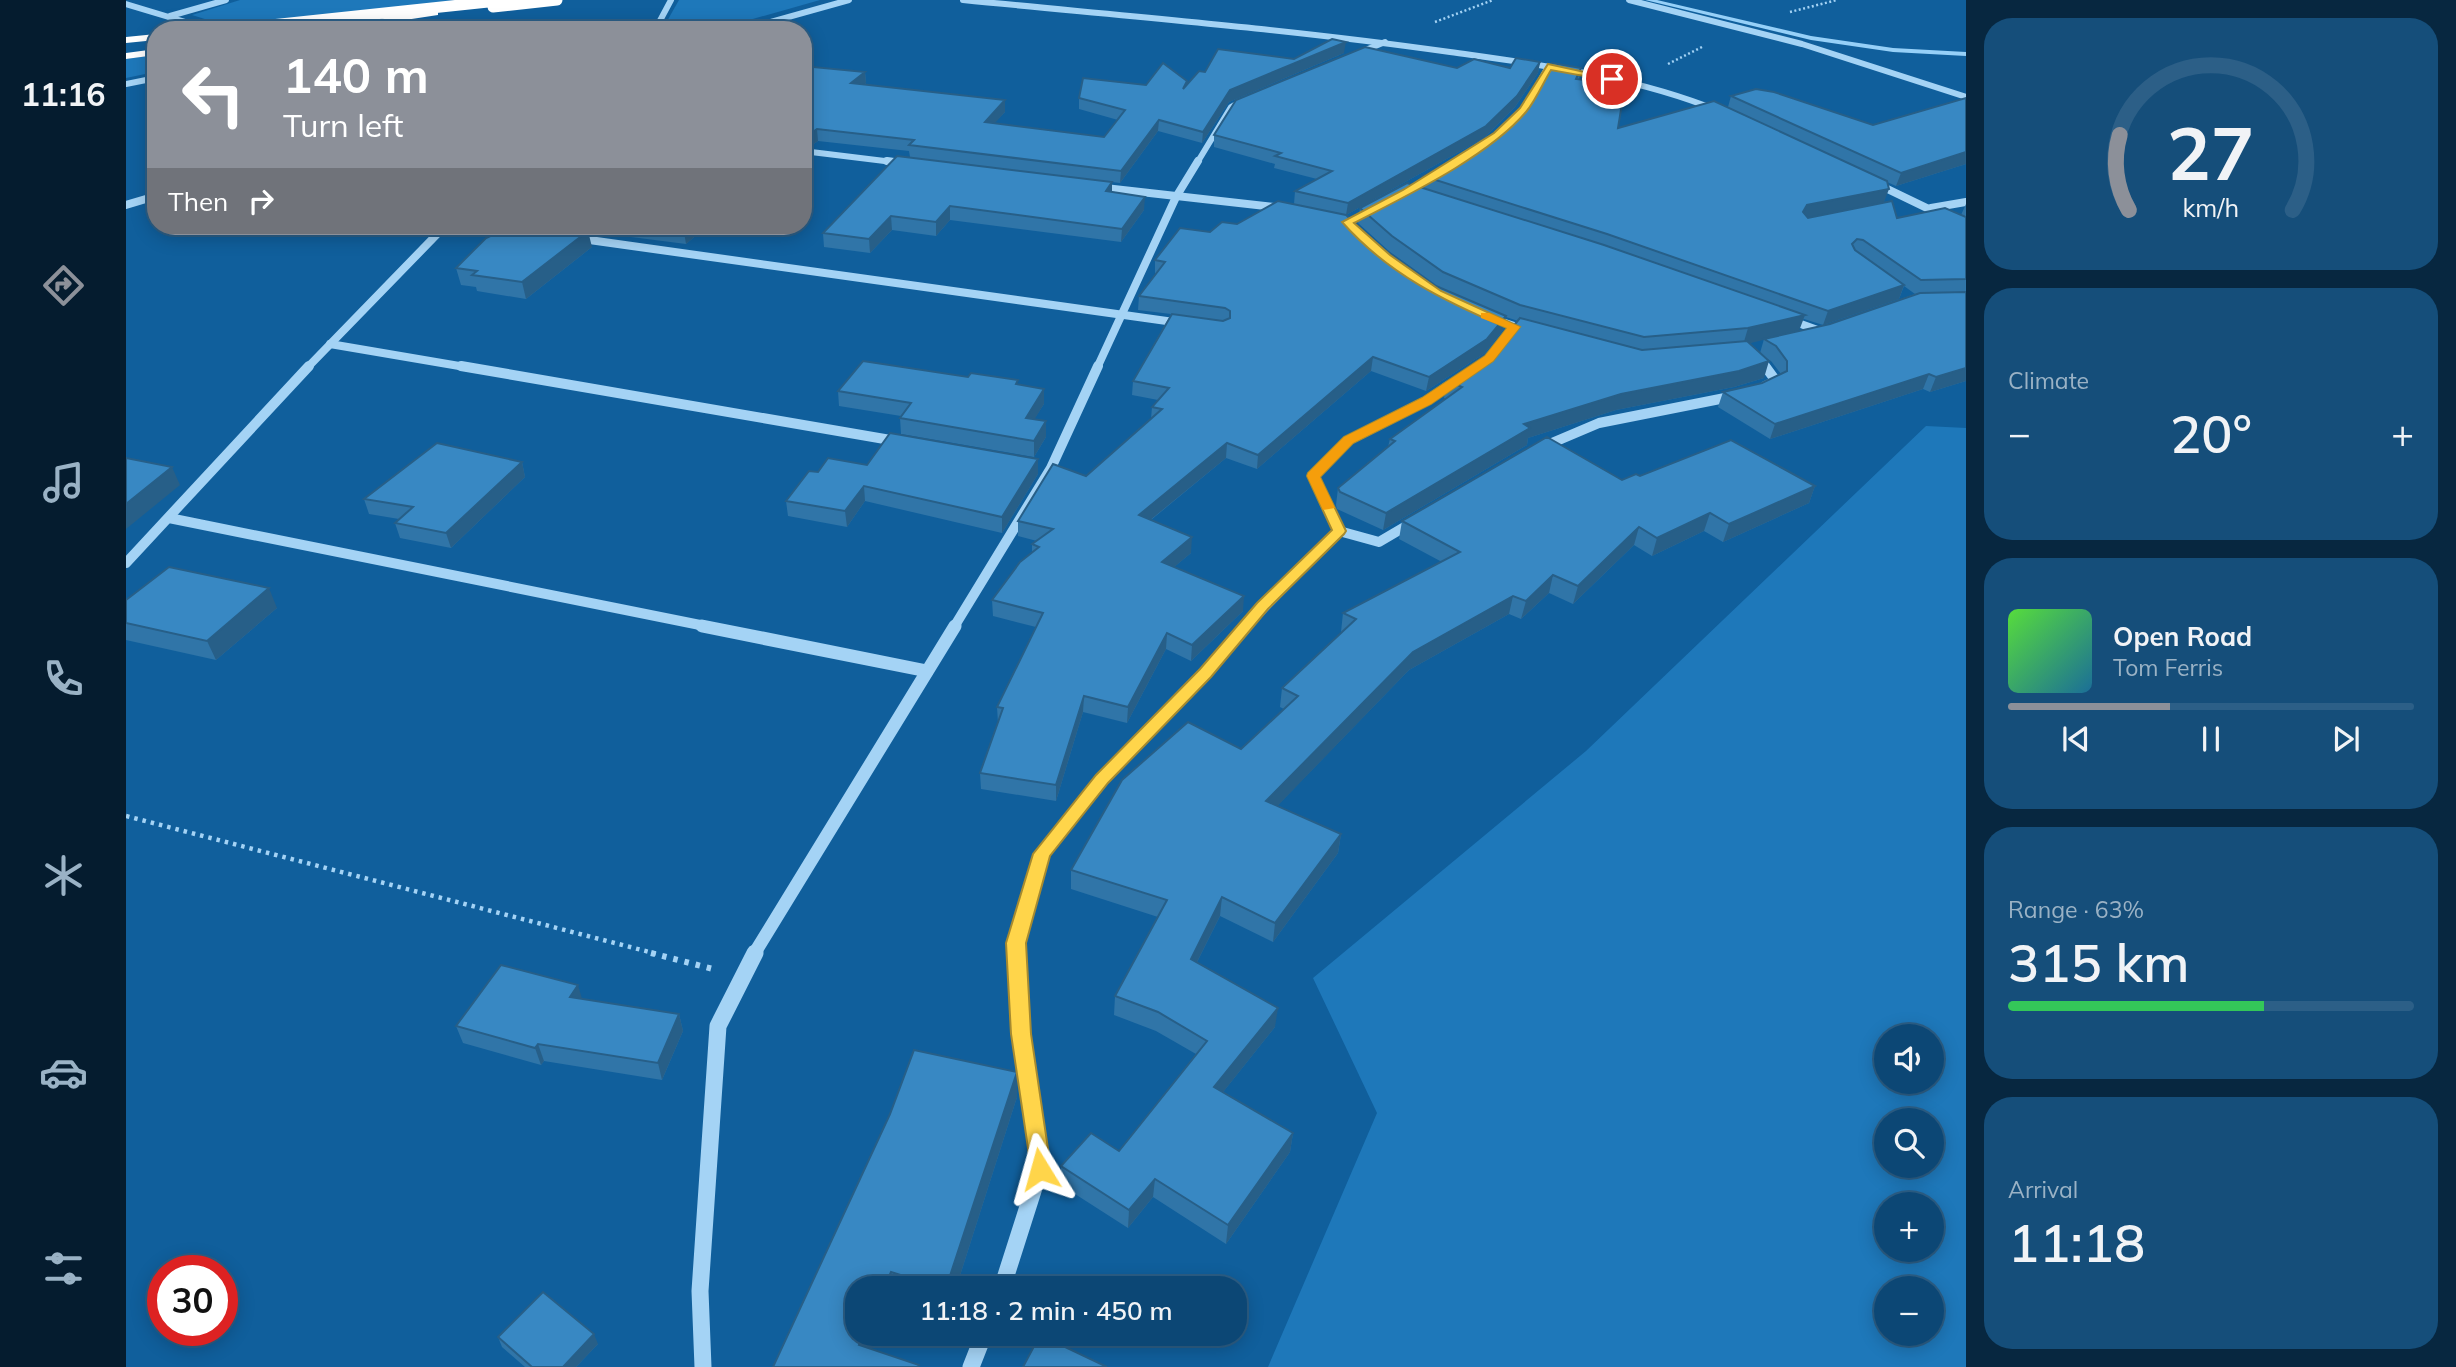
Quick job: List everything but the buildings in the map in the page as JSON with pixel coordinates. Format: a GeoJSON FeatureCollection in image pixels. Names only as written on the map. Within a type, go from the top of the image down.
{"type":"FeatureCollection","features":[{"type":"Feature","properties":{"kind":"highway"},"geometry":{"type":"LineString","coordinates":[[309,21],[507,0]]}},
{"type":"Feature","properties":{"kind":"highway"},"geometry":{"type":"LineString","coordinates":[[366,21],[557,0]]}},
{"type":"Feature","properties":{"kind":"highway"},"geometry":{"type":"LineString","coordinates":[[378,21],[434,13]]}},
{"type":"Feature","properties":{"kind":"highway"},"geometry":{"type":"LineString","coordinates":[[126,40],[147,38]]}},
{"type":"Feature","properties":{"kind":"highway"},"geometry":{"type":"LineString","coordinates":[[126,48],[147,46]]}},
{"type":"Feature","properties":{"kind":"highway"},"geometry":{"type":"LineString","coordinates":[[126,56],[147,53]]}},
{"type":"Feature","properties":{"kind":"street"},"geometry":{"type":"LineString","coordinates":[[170,16],[226,0]]}},
{"type":"Feature","properties":{"kind":"street"},"geometry":{"type":"LineString","coordinates":[[660,21],[671,0]]}},
{"type":"Feature","properties":{"kind":"street"},"geometry":{"type":"LineString","coordinates":[[774,21],[849,0]]}},
{"type":"Feature","properties":{"kind":"street"},"geometry":{"type":"LineString","coordinates":[[963,0],[1385,42],[1634,83],[1690,97],[1725,114]]}},
{"type":"Feature","properties":{"kind":"street"},"geometry":{"type":"LineString","coordinates":[[1629,0],[1743,28],[1966,97]]}},
{"type":"Feature","properties":{"kind":"street"},"geometry":{"type":"LineString","coordinates":[[128,5],[185,21]]}},
{"type":"Feature","properties":{"kind":"street"},"geometry":{"type":"LineString","coordinates":[[1347,57],[1385,42]]}},
{"type":"Feature","properties":{"kind":"street"},"geometry":{"type":"LineString","coordinates":[[1524,109],[1548,67]]}},
{"type":"Feature","properties":{"kind":"street"},"geometry":{"type":"LineString","coordinates":[[126,84],[147,80]]}},
{"type":"Feature","properties":{"kind":"street"},"geometry":{"type":"LineString","coordinates":[[703,1367],[700,1291],[718,1026],[741,976],[927,671],[1044,467],[1176,197],[1231,107],[1259,93]]}},
{"type":"Feature","properties":{"kind":"street"},"geometry":{"type":"LineString","coordinates":[[812,152],[914,165]]}},
{"type":"Feature","properties":{"kind":"street"},"geometry":{"type":"LineString","coordinates":[[1868,179],[1966,227]]}},
{"type":"Feature","properties":{"kind":"street"},"geometry":{"type":"LineString","coordinates":[[1079,185],[1265,204],[1288,209]]}},
{"type":"Feature","properties":{"kind":"street"},"geometry":{"type":"LineString","coordinates":[[126,205],[147,199]]}},
{"type":"Feature","properties":{"kind":"street"},"geometry":{"type":"LineString","coordinates":[[1893,207],[1917,202]]}},
{"type":"Feature","properties":{"kind":"street"},"geometry":{"type":"LineString","coordinates":[[1931,208],[1966,202]]}},
{"type":"Feature","properties":{"kind":"street"},"geometry":{"type":"LineString","coordinates":[[126,563],[246,430],[436,235]]}},
{"type":"Feature","properties":{"kind":"street"},"geometry":{"type":"LineString","coordinates":[[547,235],[554,236]]}},
{"type":"Feature","properties":{"kind":"street"},"geometry":{"type":"LineString","coordinates":[[568,237],[1197,325]]}},
{"type":"Feature","properties":{"kind":"street"},"geometry":{"type":"LineString","coordinates":[[1479,313],[1510,332],[1539,334]]}},
{"type":"Feature","properties":{"kind":"street"},"geometry":{"type":"LineString","coordinates":[[1771,313],[1823,332]]}},
{"type":"Feature","properties":{"kind":"street"},"geometry":{"type":"LineString","coordinates":[[1796,338],[1835,327]]}},
{"type":"Feature","properties":{"kind":"street"},"geometry":{"type":"LineString","coordinates":[[330,344],[916,444]]}},
{"type":"Feature","properties":{"kind":"street"},"geometry":{"type":"LineString","coordinates":[[1526,456],[1599,423],[1754,391],[1776,381],[1772,372],[1744,351],[1757,348]]}},
{"type":"Feature","properties":{"kind":"street"},"geometry":{"type":"LineString","coordinates":[[1424,515],[1379,542],[1339,531],[1313,476],[1349,440],[1426,401],[1468,373]]}},
{"type":"Feature","properties":{"kind":"street"},"geometry":{"type":"LineString","coordinates":[[169,518],[927,671]]}},
{"type":"Feature","properties":{"kind":"street"},"geometry":{"type":"LineString","coordinates":[[1006,1276],[1040,1169],[1021,1034],[1016,943],[1042,854],[1102,779],[1205,673],[1262,606],[1339,531]]}},
{"type":"Feature","properties":{"kind":"street"},"geometry":{"type":"LineString","coordinates":[[971,1367],[979,1346]]}},
{"type":"Feature","properties":{"kind":"path"},"geometry":{"type":"LineString","coordinates":[[1790,12],[1837,0]]}},
{"type":"Feature","properties":{"kind":"path"},"geometry":{"type":"LineString","coordinates":[[1634,83],[1743,28]]}},
{"type":"Feature","properties":{"kind":"path"},"geometry":{"type":"LineString","coordinates":[[126,816],[741,976]]}},
{"type":"Feature","properties":{"kind":"shaded area"},"geometry":{"type":"Polygon","coordinates":[[[240,0],[459,0],[272,21],[211,21],[192,15],[240,0]]]}},
{"type":"Feature","properties":{"kind":"shaded area"},"geometry":{"type":"Polygon","coordinates":[[[679,0],[820,0],[746,21],[667,21],[679,0]]]}},
{"type":"Feature","properties":{"kind":"shaded area"},"geometry":{"type":"Polygon","coordinates":[[[147,56],[147,74],[126,78],[126,59],[147,56]]]}},
{"type":"Feature","properties":{"kind":"shaded area"},"geometry":{"type":"Polygon","coordinates":[[[1926,426],[1966,428],[1966,1367],[1268,1367],[1377,1113],[1313,978],[1586,751],[1926,426]]]}},
{"type":"Feature","properties":{"kind":"waterway"},"geometry":{"type":"LineString","coordinates":[[1648,0],[1811,38],[1893,50],[1966,54]]}},
{"type":"Feature","properties":{"kind":"slow traffic"},"geometry":{"type":"LineString","coordinates":[[1328,508],[1313,476],[1349,440],[1426,401],[1489,358],[1514,327],[1485,315]]}},
{"type":"Feature","properties":{"kind":"route"},"geometry":{"type":"LineString","coordinates":[[1040,1169],[1021,1034],[1016,943],[1042,854],[1102,779],[1205,673],[1262,606],[1339,531],[1313,476],[1349,440],[1426,401],[1489,358],[1514,327],[1437,294],[1386,257],[1347,222],[1406,192],[1497,135],[1524,109],[1548,67],[1612,79]]}}]}
